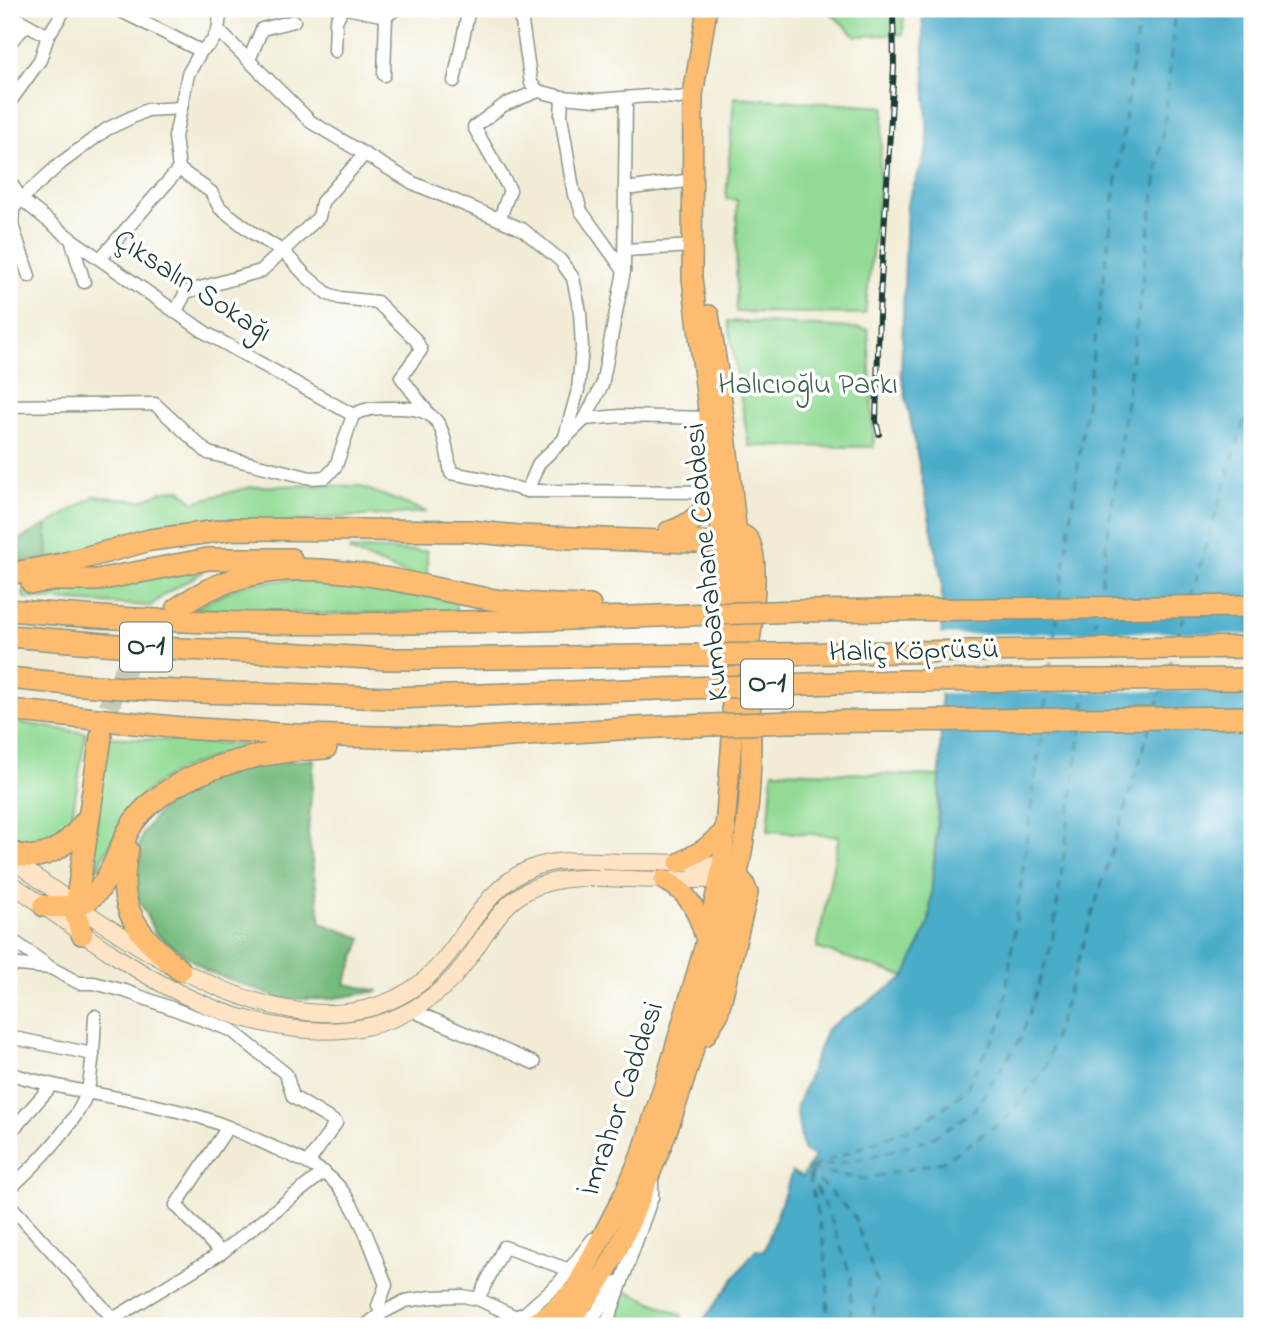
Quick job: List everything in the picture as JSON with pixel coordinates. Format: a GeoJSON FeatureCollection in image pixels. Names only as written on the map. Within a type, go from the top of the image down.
{"type":"FeatureCollection","features":[{"type":"Feature","properties":{"kind":"highway"},"geometry":{"type":"LineString","coordinates":[[669,532],[679,529],[701,514],[718,492]]}},
{"type":"Feature","properties":{"kind":"highway"},"geometry":{"type":"LineString","coordinates":[[469,531],[488,527],[669,532],[749,540],[752,550],[754,599],[748,645]]}},
{"type":"Feature","properties":{"kind":"highway"},"geometry":{"type":"LineString","coordinates":[[9,574],[62,564],[150,540],[233,529],[469,531],[518,536],[726,536]]}},
{"type":"Feature","properties":{"kind":"highway"},"geometry":{"type":"LineString","coordinates":[[9,585],[52,580],[97,580],[218,558],[287,558],[299,560],[312,569]]}},
{"type":"Feature","properties":{"kind":"highway"},"geometry":{"type":"LineString","coordinates":[[178,608],[206,590],[233,579],[278,571],[312,569],[374,575],[500,601],[678,609],[711,614]]}},
{"type":"Feature","properties":{"kind":"highway"},"geometry":{"type":"LineString","coordinates":[[9,610],[146,620],[287,624],[480,623],[711,614],[1252,606]]}},
{"type":"Feature","properties":{"kind":"highway","name":"Haliç Köprüsü"},"geometry":{"type":"LineString","coordinates":[[9,636],[142,647],[428,659],[1252,647]]}},
{"type":"Feature","properties":{"kind":"highway","name":"Haliç Köprüsü"},"geometry":{"type":"LineString","coordinates":[[9,678],[211,694],[390,698],[885,681],[1252,679]]}},
{"type":"Feature","properties":{"kind":"highway"},"geometry":{"type":"LineString","coordinates":[[9,710],[277,743],[467,739],[635,728],[789,722],[1252,717]]}},
{"type":"Feature","properties":{"kind":"highway"},"geometry":{"type":"LineString","coordinates":[[82,934],[76,905],[101,737]]}},
{"type":"Feature","properties":{"kind":"highway"},"geometry":{"type":"LineString","coordinates":[[44,906],[76,905],[92,897],[116,861],[125,836],[136,820],[161,795],[192,778],[232,764],[277,743]]}},
{"type":"Feature","properties":{"kind":"highway"},"geometry":{"type":"LineString","coordinates":[[9,852],[33,857],[50,853],[67,843],[87,818]]}},
{"type":"Feature","properties":{"kind":"highway"},"geometry":{"type":"LineString","coordinates":[[136,820],[124,867],[123,882],[127,905],[141,934],[180,970]]}},
{"type":"Feature","properties":{"kind":"main road","name":"Kumbarahane Caddesi"},"geometry":{"type":"LineString","coordinates":[[707,9],[693,95],[692,278],[718,492],[726,536]]}},
{"type":"Feature","properties":{"kind":"main road","name":"Kumbarahane Caddesi"},"geometry":{"type":"LineString","coordinates":[[693,246],[720,377],[733,726],[726,873]]}},
{"type":"Feature","properties":{"kind":"main road","name":"Kumbarahane Caddesi"},"geometry":{"type":"LineString","coordinates":[[726,873],[741,859],[750,785],[748,645]]}},
{"type":"Feature","properties":{"kind":"main road"},"geometry":{"type":"LineString","coordinates":[[679,863],[704,849],[726,830]]}},
{"type":"Feature","properties":{"kind":"main road"},"geometry":{"type":"LineString","coordinates":[[9,858],[76,905],[180,970],[239,995],[268,1005],[295,1010],[345,1011],[367,1007],[403,994],[446,959],[502,884],[535,866],[569,861],[679,863],[726,873]]}},
{"type":"Feature","properties":{"kind":"main road"},"geometry":{"type":"LineString","coordinates":[[9,882],[157,983],[233,1023],[329,1031],[368,1027],[411,1010],[452,980],[497,917],[518,896],[530,889],[569,879],[664,880],[726,873]]}},
{"type":"Feature","properties":{"kind":"main road","name":"İmrahor Caddesi"},"geometry":{"type":"LineString","coordinates":[[523,1321],[550,1314],[575,1289],[625,1192],[643,1150],[668,1072],[726,873],[744,883],[748,893],[718,1016],[695,1048],[682,1095],[635,1214],[591,1295],[561,1326]]}},
{"type":"Feature","properties":{"kind":"main road"},"geometry":{"type":"LineString","coordinates":[[664,880],[674,885],[691,901],[706,941]]}},
{"type":"Feature","properties":{"kind":"street"},"geometry":{"type":"LineString","coordinates":[[9,103],[40,60],[48,37],[65,9]]}},
{"type":"Feature","properties":{"kind":"street"},"geometry":{"type":"LineString","coordinates":[[117,9],[201,51]]}},
{"type":"Feature","properties":{"kind":"street"},"geometry":{"type":"LineString","coordinates":[[221,9],[218,30],[212,42],[201,51],[188,74],[175,137],[179,169],[211,192],[220,208],[284,252],[306,276],[328,294],[377,302],[416,340],[421,350],[401,377],[429,414]]}},
{"type":"Feature","properties":{"kind":"street"},"geometry":{"type":"LineString","coordinates":[[335,51],[336,20],[342,9]]}},
{"type":"Feature","properties":{"kind":"street"},"geometry":{"type":"LineString","coordinates":[[351,9],[391,12],[384,75]]}},
{"type":"Feature","properties":{"kind":"street"},"geometry":{"type":"LineString","coordinates":[[454,81],[470,9]]}},
{"type":"Feature","properties":{"kind":"street"},"geometry":{"type":"LineString","coordinates":[[535,9],[520,14],[531,83],[538,91],[562,97],[596,100],[679,98],[693,95]]}},
{"type":"Feature","properties":{"kind":"street"},"geometry":{"type":"LineString","coordinates":[[9,13],[48,37]]}},
{"type":"Feature","properties":{"kind":"street"},"geometry":{"type":"LineString","coordinates":[[249,60],[262,29],[294,21]]}},
{"type":"Feature","properties":{"kind":"street"},"geometry":{"type":"LineString","coordinates":[[9,43],[27,25]]}},
{"type":"Feature","properties":{"kind":"street"},"geometry":{"type":"LineString","coordinates":[[218,30],[311,122],[413,183],[522,229],[560,260],[573,278],[580,312],[582,348],[578,390],[564,440]]}},
{"type":"Feature","properties":{"kind":"street"},"geometry":{"type":"LineString","coordinates":[[500,218],[510,190],[474,127],[504,105],[538,91]]}},
{"type":"Feature","properties":{"kind":"street"},"geometry":{"type":"LineString","coordinates":[[562,97],[562,128],[574,195],[581,211],[624,271]]}},
{"type":"Feature","properties":{"kind":"street"},"geometry":{"type":"LineString","coordinates":[[527,491],[539,463],[585,419],[602,385],[624,271],[626,98]]}},
{"type":"Feature","properties":{"kind":"street"},"geometry":{"type":"LineString","coordinates":[[15,197],[107,129],[147,110],[181,108]]}},
{"type":"Feature","properties":{"kind":"street"},"geometry":{"type":"LineString","coordinates":[[176,311],[187,292],[261,271],[284,252],[319,217],[321,202],[364,155]]}},
{"type":"Feature","properties":{"kind":"street"},"geometry":{"type":"LineString","coordinates":[[100,260],[179,169]]}},
{"type":"Feature","properties":{"kind":"street"},"geometry":{"type":"LineString","coordinates":[[9,180],[15,197],[12,225],[29,276]]}},
{"type":"Feature","properties":{"kind":"street"},"geometry":{"type":"LineString","coordinates":[[625,189],[693,180]]}},
{"type":"Feature","properties":{"kind":"street","name":"Çıksalın Sokağı"},"geometry":{"type":"LineString","coordinates":[[15,197],[206,333],[354,415]]}},
{"type":"Feature","properties":{"kind":"street"},"geometry":{"type":"LineString","coordinates":[[71,239],[84,282]]}},
{"type":"Feature","properties":{"kind":"street"},"geometry":{"type":"LineString","coordinates":[[625,250],[693,246]]}},
{"type":"Feature","properties":{"kind":"street"},"geometry":{"type":"LineString","coordinates":[[9,406],[155,404],[208,453],[311,478],[326,477],[336,466],[354,415],[365,408],[416,407],[433,415],[443,434],[451,473],[527,491],[718,492]]}},
{"type":"Feature","properties":{"kind":"street"},"geometry":{"type":"LineString","coordinates":[[585,419],[621,416],[709,418]]}},
{"type":"Feature","properties":{"kind":"street"},"geometry":{"type":"LineString","coordinates":[[9,938],[51,968],[79,983],[94,983],[125,991],[233,1023],[286,1074],[293,1097],[335,1123],[308,1163]]}},
{"type":"Feature","properties":{"kind":"street"},"geometry":{"type":"LineString","coordinates":[[9,964],[51,968]]}},
{"type":"Feature","properties":{"kind":"street"},"geometry":{"type":"LineString","coordinates":[[411,1010],[534,1063]]}},
{"type":"Feature","properties":{"kind":"street"},"geometry":{"type":"LineString","coordinates":[[9,1189],[30,1171],[75,1115],[87,1092],[93,1054],[94,1016]]}},
{"type":"Feature","properties":{"kind":"street"},"geometry":{"type":"LineString","coordinates":[[9,1038],[93,1054]]}},
{"type":"Feature","properties":{"kind":"street"},"geometry":{"type":"LineString","coordinates":[[9,1075],[193,1115],[228,1127],[324,1172],[343,1192],[367,1236],[386,1285],[378,1306],[382,1313]]}},
{"type":"Feature","properties":{"kind":"street"},"geometry":{"type":"LineString","coordinates":[[16,1126],[51,1086]]}},
{"type":"Feature","properties":{"kind":"street"},"geometry":{"type":"LineString","coordinates":[[221,1253],[176,1205],[228,1127]]}},
{"type":"Feature","properties":{"kind":"street"},"geometry":{"type":"LineString","coordinates":[[606,1326],[652,1196],[652,1170]]}},
{"type":"Feature","properties":{"kind":"street"},"geometry":{"type":"LineString","coordinates":[[9,1204],[117,1323],[221,1253],[324,1172]]}},
{"type":"Feature","properties":{"kind":"street"},"geometry":{"type":"LineString","coordinates":[[523,1321],[525,1313],[570,1270],[625,1192]]}},
{"type":"Feature","properties":{"kind":"street"},"geometry":{"type":"LineString","coordinates":[[478,1299],[504,1247],[570,1270]]}},
{"type":"Feature","properties":{"kind":"street"},"geometry":{"type":"LineString","coordinates":[[583,1326],[597,1312],[626,1265]]}},
{"type":"Feature","properties":{"kind":"street"},"geometry":{"type":"LineString","coordinates":[[365,1326],[405,1301],[463,1296],[478,1299],[523,1321]]}},
{"type":"Feature","properties":{"kind":"street"},"geometry":{"type":"LineString","coordinates":[[492,1326],[523,1321]]}},
{"type":"Feature","properties":{"kind":"street"},"geometry":{"type":"LineString","coordinates":[[434,1326],[447,1326]]}},
{"type":"Feature","properties":{"kind":"green space"},"geometry":{"type":"Polygon","coordinates":[[[826,9],[904,9],[903,34],[856,36],[826,9]]]}},
{"type":"Feature","properties":{"kind":"green space"},"geometry":{"type":"Polygon","coordinates":[[[734,97],[884,107],[877,209],[865,314],[736,312],[737,200],[726,199],[734,97]]]}},
{"type":"Feature","properties":{"kind":"green space","name":"Halıcıoğlu Parkı"},"geometry":{"type":"Polygon","coordinates":[[[728,321],[868,329],[874,447],[749,446],[728,321]]]}},
{"type":"Feature","properties":{"kind":"green space"},"geometry":{"type":"Polygon","coordinates":[[[359,486],[427,512],[316,519],[48,559],[46,526],[94,496],[141,501],[161,492],[179,489],[194,502],[250,487],[359,486]]]}},
{"type":"Feature","properties":{"kind":"green space"},"geometry":{"type":"Polygon","coordinates":[[[46,525],[48,559],[9,565],[9,542],[46,525]]]}},
{"type":"Feature","properties":{"kind":"green space"},"geometry":{"type":"Polygon","coordinates":[[[349,551],[427,551],[427,580],[349,551]]]}},
{"type":"Feature","properties":{"kind":"green space"},"geometry":{"type":"Polygon","coordinates":[[[203,568],[203,572],[150,606],[24,598],[23,591],[89,589],[203,568]]]}},
{"type":"Feature","properties":{"kind":"green space"},"geometry":{"type":"Polygon","coordinates":[[[316,577],[454,600],[457,611],[330,614],[193,609],[243,584],[316,577]]]}},
{"type":"Feature","properties":{"kind":"green space"},"geometry":{"type":"Polygon","coordinates":[[[9,721],[86,733],[70,828],[46,847],[9,845],[9,721]]]}},
{"type":"Feature","properties":{"kind":"green space"},"geometry":{"type":"Polygon","coordinates":[[[109,737],[246,745],[245,748],[181,769],[152,787],[129,811],[98,868],[90,866],[109,737]]]}},
{"type":"Feature","properties":{"kind":"green space"},"geometry":{"type":"Polygon","coordinates":[[[314,759],[308,833],[321,923],[362,938],[345,984],[379,991],[328,999],[281,999],[207,971],[155,933],[129,879],[143,833],[167,800],[206,780],[246,766],[314,759]]]}},
{"type":"Feature","properties":{"kind":"green space"},"geometry":{"type":"Polygon","coordinates":[[[773,771],[940,776],[929,923],[906,977],[817,948],[839,836],[768,831],[773,771]]]}},
{"type":"Feature","properties":{"kind":"green space"},"geometry":{"type":"Polygon","coordinates":[[[627,1291],[681,1315],[684,1326],[613,1326],[627,1291]]]}},
{"type":"Feature","properties":{"kind":"water"},"geometry":{"type":"Polygon","coordinates":[[[922,9],[1252,9],[1252,1326],[699,1326],[755,1250],[764,1251],[792,1172],[802,1177],[814,1157],[803,1150],[796,1108],[827,1029],[905,977],[929,923],[940,799],[942,582],[901,372],[907,204],[928,147],[922,9]]]}},
{"type":"Feature","properties":{"kind":"pier"},"geometry":{"type":"Polygon","coordinates":[[[1152,632],[1252,635],[1252,690],[938,693],[938,635],[1152,632]]]}},
{"type":"Feature","properties":{"kind":"ferry route"},"geometry":{"type":"LineString","coordinates":[[1060,598],[1140,9]]}},
{"type":"Feature","properties":{"kind":"ferry route"},"geometry":{"type":"LineString","coordinates":[[1099,599],[1166,108],[1175,9]]}},
{"type":"Feature","properties":{"kind":"ferry route"},"geometry":{"type":"LineString","coordinates":[[1190,598],[1252,395]]}},
{"type":"Feature","properties":{"kind":"ferry route"},"geometry":{"type":"LineString","coordinates":[[1054,639],[1057,617]]}},
{"type":"Feature","properties":{"kind":"ferry route"},"geometry":{"type":"LineString","coordinates":[[1177,639],[1184,617]]}},
{"type":"Feature","properties":{"kind":"ferry route"},"geometry":{"type":"LineString","coordinates":[[1093,640],[1096,618]]}},
{"type":"Feature","properties":{"kind":"ferry route"},"geometry":{"type":"LineString","coordinates":[[1168,669],[1172,657]]}},
{"type":"Feature","properties":{"kind":"ferry route"},"geometry":{"type":"LineString","coordinates":[[1050,670],[1051,659]]}},
{"type":"Feature","properties":{"kind":"ferry route"},"geometry":{"type":"LineString","coordinates":[[1089,672],[1091,660]]}},
{"type":"Feature","properties":{"kind":"ferry route"},"geometry":{"type":"LineString","coordinates":[[1045,709],[1047,690]]}},
{"type":"Feature","properties":{"kind":"ferry route"},"geometry":{"type":"LineString","coordinates":[[1084,710],[1086,691]]}},
{"type":"Feature","properties":{"kind":"ferry route"},"geometry":{"type":"LineString","coordinates":[[1156,709],[1161,691]]}},
{"type":"Feature","properties":{"kind":"ferry route"},"geometry":{"type":"LineString","coordinates":[[811,1170],[863,1179],[942,1162],[1007,1118],[1045,1068],[1150,727]]}},
{"type":"Feature","properties":{"kind":"ferry route"},"geometry":{"type":"LineString","coordinates":[[812,1167],[923,1123],[965,1091],[1002,1022],[1042,728]]}},
{"type":"Feature","properties":{"kind":"ferry route"},"geometry":{"type":"LineString","coordinates":[[827,1326],[828,1280],[823,1239],[807,1169],[870,1157],[931,1139],[974,1110],[1021,1038],[1052,943],[1081,729]]}},
{"type":"Feature","properties":{"kind":"ferry route"},"geometry":{"type":"LineString","coordinates":[[807,1169],[854,1216],[877,1283],[872,1326]]}},
{"type":"Feature","properties":{"kind":"ferry route"},"geometry":{"type":"LineString","coordinates":[[809,1173],[833,1224],[851,1278],[850,1326]]}},
{"type":"Feature","properties":{"kind":"tunnel"},"geometry":{"type":"LineString","coordinates":[[101,737],[118,683],[126,668],[147,639],[174,611]]}},
{"type":"Feature","properties":{"kind":"railway"},"geometry":{"type":"LineString","coordinates":[[879,434],[876,421],[879,314],[894,67],[893,9]]}}]}
